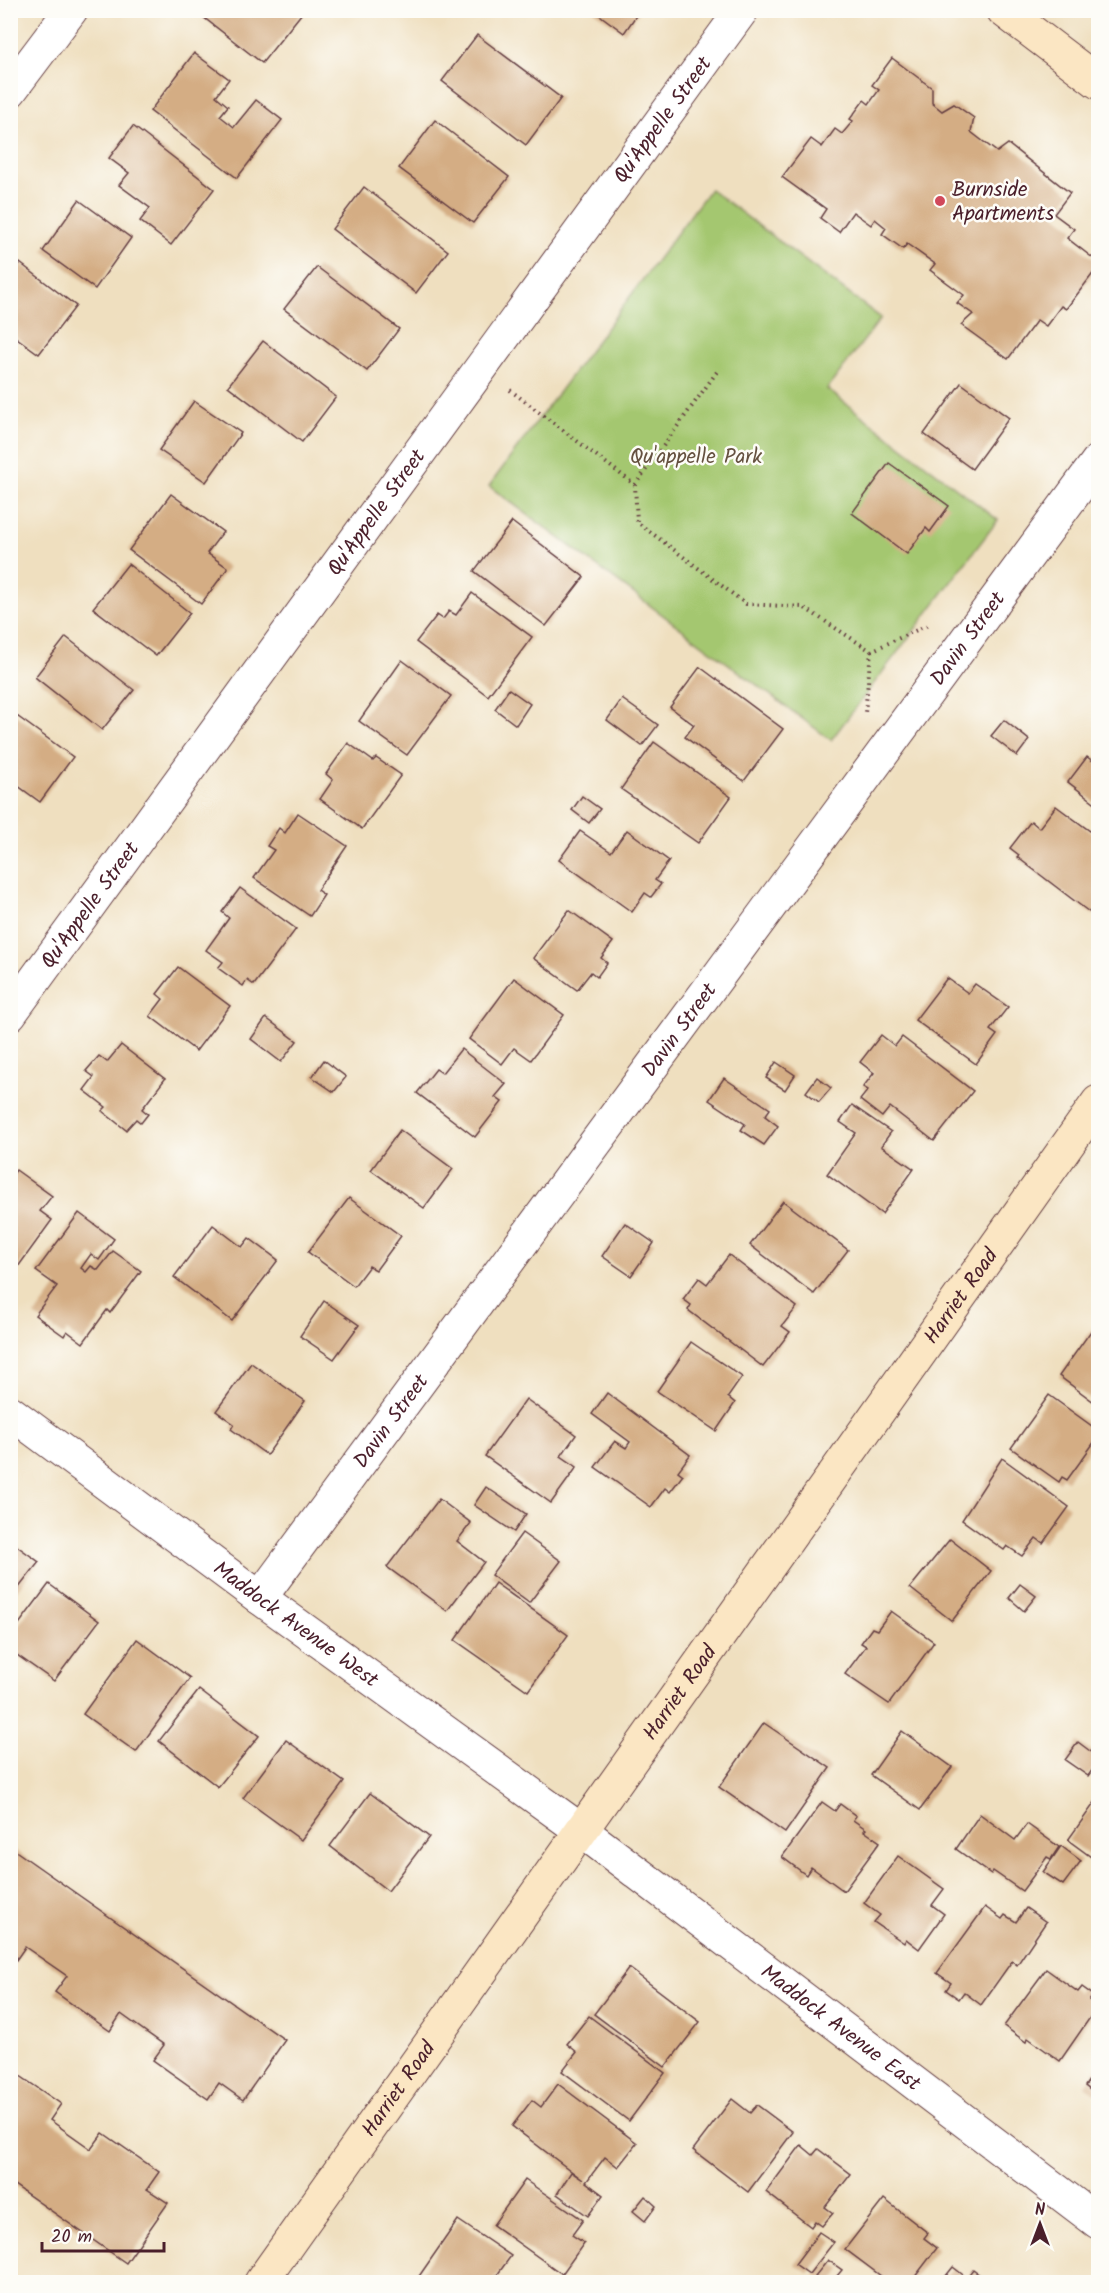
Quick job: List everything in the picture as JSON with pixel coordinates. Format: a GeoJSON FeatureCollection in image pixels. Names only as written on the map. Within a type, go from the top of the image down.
{"type":"FeatureCollection","features":[{"type":"Feature","properties":{"kind":"main road"},"geometry":{"type":"LineString","coordinates":[[1021,16],[1098,82]]}},
{"type":"Feature","properties":{"kind":"main road","name":"Harriet Road"},"geometry":{"type":"LineString","coordinates":[[261,2283],[1098,1102]]}},
{"type":"Feature","properties":{"kind":"street"},"geometry":{"type":"LineString","coordinates":[[10,91],[71,10]]}},
{"type":"Feature","properties":{"kind":"street","name":"Qu'Appelle Street"},"geometry":{"type":"LineString","coordinates":[[10,1014],[742,10]]}},
{"type":"Feature","properties":{"kind":"street","name":"Davin Street"},"geometry":{"type":"LineString","coordinates":[[260,1598],[1098,461]]}},
{"type":"Feature","properties":{"kind":"street","name":"Maddock Avenue West"},"geometry":{"type":"LineString","coordinates":[[10,1412],[260,1598],[582,1832]]}},
{"type":"Feature","properties":{"kind":"street","name":"Maddock Avenue East"},"geometry":{"type":"LineString","coordinates":[[582,1832],[1098,2222]]}},
{"type":"Feature","properties":{"kind":"path"},"geometry":{"type":"LineString","coordinates":[[481,368],[635,485]]}},
{"type":"Feature","properties":{"kind":"path"},"geometry":{"type":"LineString","coordinates":[[719,369],[635,485],[637,522],[746,604],[803,607],[871,651],[864,717]]}},
{"type":"Feature","properties":{"kind":"green space","name":"Qu'appelle Park"},"geometry":{"type":"Polygon","coordinates":[[[710,189],[881,318],[827,389],[998,520],[831,740],[489,486],[710,189]]]}},
{"type":"Feature","properties":{"kind":"building"},"geometry":{"type":"Polygon","coordinates":[[[200,10],[299,10],[302,13],[262,63],[198,13],[200,10]]]}},
{"type":"Feature","properties":{"kind":"building"},"geometry":{"type":"Polygon","coordinates":[[[593,10],[640,10],[624,33],[593,10]]]}},
{"type":"Feature","properties":{"kind":"building"},"geometry":{"type":"Polygon","coordinates":[[[477,35],[561,98],[526,145],[442,81],[477,35]]]}},
{"type":"Feature","properties":{"kind":"building"},"geometry":{"type":"Polygon","coordinates":[[[194,53],[229,79],[216,96],[228,106],[220,116],[234,127],[256,100],[282,120],[237,178],[150,111],[194,53]]]}},
{"type":"Feature","properties":{"kind":"building","name":"Burnside Apartments"},"geometry":{"type":"Polygon","coordinates":[[[892,58],[932,88],[932,103],[942,111],[954,104],[974,118],[971,132],[997,152],[1008,144],[1070,193],[1054,214],[1074,229],[1067,238],[1098,262],[1098,267],[1066,309],[1061,306],[1046,326],[1037,320],[1008,359],[961,325],[973,314],[957,303],[964,295],[930,270],[935,264],[907,244],[903,249],[882,234],[886,228],[875,219],[871,225],[853,212],[839,232],[820,218],[826,209],[782,177],[811,139],[822,147],[835,129],[842,134],[853,121],[850,119],[864,100],[869,104],[879,90],[872,85],[892,58]]]}},
{"type":"Feature","properties":{"kind":"building"},"geometry":{"type":"Polygon","coordinates":[[[435,120],[509,177],[473,223],[399,168],[435,120]]]}},
{"type":"Feature","properties":{"kind":"building"},"geometry":{"type":"Polygon","coordinates":[[[133,126],[214,189],[171,245],[140,221],[150,208],[119,185],[129,173],[109,158],[133,126]]]}},
{"type":"Feature","properties":{"kind":"building"},"geometry":{"type":"Polygon","coordinates":[[[364,187],[448,251],[416,293],[332,229],[364,187]]]}},
{"type":"Feature","properties":{"kind":"building"},"geometry":{"type":"Polygon","coordinates":[[[79,200],[131,238],[95,289],[43,251],[79,200]]]}},
{"type":"Feature","properties":{"kind":"building"},"geometry":{"type":"Polygon","coordinates":[[[20,263],[76,306],[39,354],[10,333],[10,276],[20,263]]]}},
{"type":"Feature","properties":{"kind":"building"},"geometry":{"type":"Polygon","coordinates":[[[317,267],[399,329],[367,371],[284,309],[317,267]]]}},
{"type":"Feature","properties":{"kind":"building"},"geometry":{"type":"Polygon","coordinates":[[[263,341],[336,397],[302,442],[228,386],[263,341]]]}},
{"type":"Feature","properties":{"kind":"building"},"geometry":{"type":"Polygon","coordinates":[[[961,383],[1009,418],[972,469],[924,434],[961,383]]]}},
{"type":"Feature","properties":{"kind":"building"},"geometry":{"type":"Polygon","coordinates":[[[194,401],[241,433],[206,482],[159,450],[194,401]]]}},
{"type":"Feature","properties":{"kind":"building"},"geometry":{"type":"Polygon","coordinates":[[[889,463],[949,506],[930,532],[926,528],[907,554],[852,513],[889,463]]]}},
{"type":"Feature","properties":{"kind":"building"},"geometry":{"type":"Polygon","coordinates":[[[171,494],[223,532],[207,553],[228,568],[201,604],[129,550],[171,494]]]}},
{"type":"Feature","properties":{"kind":"building"},"geometry":{"type":"Polygon","coordinates":[[[512,522],[584,577],[546,626],[474,571],[512,522]]]}},
{"type":"Feature","properties":{"kind":"building"},"geometry":{"type":"Polygon","coordinates":[[[128,564],[190,613],[156,656],[93,608],[128,564]]]}},
{"type":"Feature","properties":{"kind":"building"},"geometry":{"type":"Polygon","coordinates":[[[472,593],[532,637],[488,696],[416,642],[437,615],[443,619],[449,611],[456,615],[472,593]]]}},
{"type":"Feature","properties":{"kind":"building"},"geometry":{"type":"Polygon","coordinates":[[[66,637],[134,690],[102,730],[35,677],[66,637]]]}},
{"type":"Feature","properties":{"kind":"building"},"geometry":{"type":"Polygon","coordinates":[[[402,660],[451,696],[407,755],[359,721],[402,660]]]}},
{"type":"Feature","properties":{"kind":"building"},"geometry":{"type":"Polygon","coordinates":[[[700,667],[783,729],[744,781],[685,737],[694,725],[670,707],[700,667]]]}},
{"type":"Feature","properties":{"kind":"building"},"geometry":{"type":"Polygon","coordinates":[[[509,689],[530,704],[516,725],[495,709],[509,689]]]}},
{"type":"Feature","properties":{"kind":"building"},"geometry":{"type":"Polygon","coordinates":[[[622,699],[658,725],[642,746],[607,720],[622,699]]]}},
{"type":"Feature","properties":{"kind":"building"},"geometry":{"type":"Polygon","coordinates":[[[10,711],[73,757],[40,802],[10,780],[10,711]]]}},
{"type":"Feature","properties":{"kind":"building"},"geometry":{"type":"Polygon","coordinates":[[[1004,720],[1029,740],[1017,756],[991,736],[1004,720]]]}},
{"type":"Feature","properties":{"kind":"building"},"geometry":{"type":"Polygon","coordinates":[[[654,742],[731,797],[698,843],[621,789],[654,742]]]}},
{"type":"Feature","properties":{"kind":"building"},"geometry":{"type":"Polygon","coordinates":[[[348,743],[373,761],[376,758],[401,775],[362,829],[320,799],[333,780],[326,774],[348,743]]]}},
{"type":"Feature","properties":{"kind":"building"},"geometry":{"type":"Polygon","coordinates":[[[1098,755],[1098,805],[1068,782],[1087,757],[1093,761],[1098,755]]]}},
{"type":"Feature","properties":{"kind":"building"},"geometry":{"type":"Polygon","coordinates":[[[582,796],[600,809],[589,823],[572,810],[582,796]]]}},
{"type":"Feature","properties":{"kind":"building"},"geometry":{"type":"Polygon","coordinates":[[[1056,806],[1098,837],[1098,908],[1093,915],[1017,857],[1019,855],[1010,848],[1031,821],[1039,828],[1056,806]]]}},
{"type":"Feature","properties":{"kind":"building"},"geometry":{"type":"Polygon","coordinates":[[[298,813],[347,846],[317,890],[324,895],[310,916],[254,878],[274,850],[267,846],[279,828],[285,833],[298,813]]]}},
{"type":"Feature","properties":{"kind":"building"},"geometry":{"type":"Polygon","coordinates":[[[627,830],[669,861],[655,880],[661,884],[651,897],[645,893],[632,912],[559,860],[580,831],[611,852],[627,830]]]}},
{"type":"Feature","properties":{"kind":"building"},"geometry":{"type":"Polygon","coordinates":[[[240,888],[296,929],[254,985],[247,980],[243,986],[218,968],[223,962],[206,950],[229,918],[222,912],[240,888]]]}},
{"type":"Feature","properties":{"kind":"building"},"geometry":{"type":"Polygon","coordinates":[[[569,910],[613,942],[601,958],[607,963],[597,977],[591,972],[577,990],[533,958],[569,910]]]}},
{"type":"Feature","properties":{"kind":"building"},"geometry":{"type":"Polygon","coordinates":[[[178,967],[230,1006],[196,1051],[150,1016],[163,999],[157,994],[178,967]]]}},
{"type":"Feature","properties":{"kind":"building"},"geometry":{"type":"Polygon","coordinates":[[[514,978],[564,1015],[531,1060],[514,1048],[502,1064],[469,1039],[514,978]]]}},
{"type":"Feature","properties":{"kind":"building"},"geometry":{"type":"Polygon","coordinates":[[[947,978],[968,993],[975,984],[1008,1007],[990,1030],[997,1035],[976,1064],[915,1020],[947,978]]]}},
{"type":"Feature","properties":{"kind":"building"},"geometry":{"type":"Polygon","coordinates":[[[266,1018],[297,1041],[281,1062],[251,1039],[266,1018]]]}},
{"type":"Feature","properties":{"kind":"building"},"geometry":{"type":"Polygon","coordinates":[[[881,1035],[895,1046],[902,1037],[973,1091],[934,1141],[890,1107],[882,1117],[860,1100],[868,1090],[863,1087],[874,1073],[860,1062],[881,1035]]]}},
{"type":"Feature","properties":{"kind":"building"},"geometry":{"type":"Polygon","coordinates":[[[121,1045],[165,1079],[142,1109],[148,1114],[141,1123],[136,1119],[126,1130],[102,1111],[106,1107],[84,1090],[94,1077],[86,1071],[99,1056],[107,1062],[121,1045]]]}},
{"type":"Feature","properties":{"kind":"building"},"geometry":{"type":"Polygon","coordinates":[[[461,1049],[506,1084],[495,1097],[502,1102],[475,1137],[417,1093],[436,1069],[442,1073],[461,1049]]]}},
{"type":"Feature","properties":{"kind":"building"},"geometry":{"type":"Polygon","coordinates":[[[324,1060],[346,1077],[334,1092],[312,1077],[324,1060]]]}},
{"type":"Feature","properties":{"kind":"building"},"geometry":{"type":"Polygon","coordinates":[[[776,1062],[795,1075],[785,1090],[766,1078],[776,1062]]]}},
{"type":"Feature","properties":{"kind":"building"},"geometry":{"type":"Polygon","coordinates":[[[817,1077],[831,1088],[819,1102],[806,1092],[817,1077]]]}},
{"type":"Feature","properties":{"kind":"building"},"geometry":{"type":"Polygon","coordinates":[[[724,1078],[770,1109],[765,1116],[778,1126],[764,1145],[741,1130],[745,1124],[709,1100],[724,1078]]]}},
{"type":"Feature","properties":{"kind":"building"},"geometry":{"type":"Polygon","coordinates":[[[852,1105],[891,1132],[881,1146],[914,1169],[882,1214],[827,1174],[856,1133],[840,1122],[852,1105]]]}},
{"type":"Feature","properties":{"kind":"building"},"geometry":{"type":"Polygon","coordinates":[[[400,1130],[453,1169],[424,1208],[371,1170],[400,1130]]]}},
{"type":"Feature","properties":{"kind":"building"},"geometry":{"type":"Polygon","coordinates":[[[16,1170],[52,1196],[40,1211],[52,1220],[15,1271],[10,1268],[10,1178],[16,1170]]]}},
{"type":"Feature","properties":{"kind":"building"},"geometry":{"type":"Polygon","coordinates":[[[349,1198],[401,1236],[376,1270],[369,1266],[354,1286],[308,1252],[349,1198]]]}},
{"type":"Feature","properties":{"kind":"building"},"geometry":{"type":"Polygon","coordinates":[[[783,1201],[848,1250],[814,1294],[750,1245],[783,1201]]]}},
{"type":"Feature","properties":{"kind":"building"},"geometry":{"type":"Polygon","coordinates":[[[79,1213],[114,1239],[99,1260],[91,1254],[81,1268],[86,1272],[91,1266],[98,1270],[113,1251],[141,1271],[110,1313],[107,1310],[83,1343],[67,1331],[64,1336],[35,1315],[57,1286],[36,1271],[79,1213]]]}},
{"type":"Feature","properties":{"kind":"building"},"geometry":{"type":"Polygon","coordinates":[[[625,1223],[654,1243],[631,1276],[602,1256],[625,1223]]]}},
{"type":"Feature","properties":{"kind":"building"},"geometry":{"type":"Polygon","coordinates":[[[213,1225],[242,1247],[249,1238],[278,1260],[232,1321],[174,1277],[213,1225]]]}},
{"type":"Feature","properties":{"kind":"building"},"geometry":{"type":"Polygon","coordinates":[[[729,1255],[797,1307],[782,1326],[790,1332],[763,1367],[688,1310],[691,1305],[683,1299],[699,1278],[707,1284],[729,1255]]]}},
{"type":"Feature","properties":{"kind":"building"},"geometry":{"type":"Polygon","coordinates":[[[324,1301],[359,1325],[334,1359],[300,1336],[324,1301]]]}},
{"type":"Feature","properties":{"kind":"building"},"geometry":{"type":"Polygon","coordinates":[[[1098,1321],[1098,1405],[1059,1376],[1098,1321]]]}},
{"type":"Feature","properties":{"kind":"building"},"geometry":{"type":"Polygon","coordinates":[[[691,1342],[742,1377],[728,1397],[735,1403],[716,1431],[657,1391],[691,1342]]]}},
{"type":"Feature","properties":{"kind":"building"},"geometry":{"type":"Polygon","coordinates":[[[251,1363],[305,1401],[267,1455],[231,1429],[234,1424],[216,1411],[251,1363]]]}},
{"type":"Feature","properties":{"kind":"building"},"geometry":{"type":"Polygon","coordinates":[[[607,1393],[690,1455],[678,1471],[683,1475],[670,1492],[665,1488],[651,1507],[595,1467],[615,1441],[626,1448],[630,1442],[592,1414],[607,1393]]]}},
{"type":"Feature","properties":{"kind":"building"},"geometry":{"type":"Polygon","coordinates":[[[1049,1395],[1096,1429],[1098,1434],[1067,1480],[1062,1477],[1059,1482],[1011,1448],[1049,1395]]]}},
{"type":"Feature","properties":{"kind":"building"},"geometry":{"type":"Polygon","coordinates":[[[526,1399],[576,1435],[561,1456],[577,1467],[551,1503],[485,1456],[526,1399]]]}},
{"type":"Feature","properties":{"kind":"building"},"geometry":{"type":"Polygon","coordinates":[[[1002,1458],[1069,1507],[1043,1543],[1036,1538],[1022,1556],[1007,1546],[1004,1550],[962,1520],[1002,1458]]]}},
{"type":"Feature","properties":{"kind":"building"},"geometry":{"type":"Polygon","coordinates":[[[486,1487],[526,1514],[514,1532],[474,1505],[486,1487]]]}},
{"type":"Feature","properties":{"kind":"building"},"geometry":{"type":"Polygon","coordinates":[[[439,1499],[471,1523],[457,1541],[484,1562],[447,1611],[387,1567],[439,1499]]]}},
{"type":"Feature","properties":{"kind":"building"},"geometry":{"type":"Polygon","coordinates":[[[522,1533],[561,1561],[529,1603],[491,1575],[522,1533]]]}},
{"type":"Feature","properties":{"kind":"building"},"geometry":{"type":"Polygon","coordinates":[[[950,1539],[991,1571],[952,1621],[910,1588],[950,1539]]]}},
{"type":"Feature","properties":{"kind":"building"},"geometry":{"type":"Polygon","coordinates":[[[10,1541],[39,1562],[10,1599],[10,1541]]]}},
{"type":"Feature","properties":{"kind":"building"},"geometry":{"type":"Polygon","coordinates":[[[495,1583],[568,1635],[528,1691],[455,1640],[495,1583]]]}},
{"type":"Feature","properties":{"kind":"building"},"geometry":{"type":"Polygon","coordinates":[[[49,1584],[99,1621],[54,1681],[10,1650],[10,1636],[49,1584]]]}},
{"type":"Feature","properties":{"kind":"building"},"geometry":{"type":"Polygon","coordinates":[[[1020,1584],[1036,1596],[1024,1611],[1009,1598],[1020,1584]]]}},
{"type":"Feature","properties":{"kind":"building"},"geometry":{"type":"Polygon","coordinates":[[[891,1611],[934,1642],[889,1704],[845,1674],[866,1646],[861,1643],[872,1628],[877,1630],[891,1611]]]}},
{"type":"Feature","properties":{"kind":"building"},"geometry":{"type":"Polygon","coordinates":[[[137,1639],[190,1678],[136,1752],[83,1714],[137,1639]]]}},
{"type":"Feature","properties":{"kind":"building"},"geometry":{"type":"Polygon","coordinates":[[[199,1690],[259,1736],[218,1787],[159,1741],[199,1690]]]}},
{"type":"Feature","properties":{"kind":"building"},"geometry":{"type":"Polygon","coordinates":[[[764,1723],[830,1768],[785,1833],[719,1787],[764,1723]]]}},
{"type":"Feature","properties":{"kind":"building"},"geometry":{"type":"Polygon","coordinates":[[[902,1731],[952,1767],[920,1810],[871,1775],[902,1731]]]}},
{"type":"Feature","properties":{"kind":"building"},"geometry":{"type":"Polygon","coordinates":[[[286,1740],[344,1782],[301,1840],[243,1798],[286,1740]]]}},
{"type":"Feature","properties":{"kind":"building"},"geometry":{"type":"Polygon","coordinates":[[[1078,1742],[1098,1757],[1098,1762],[1088,1776],[1065,1760],[1078,1742]]]}},
{"type":"Feature","properties":{"kind":"building"},"geometry":{"type":"Polygon","coordinates":[[[370,1793],[429,1837],[388,1891],[330,1846],[370,1793]]]}},
{"type":"Feature","properties":{"kind":"building"},"geometry":{"type":"Polygon","coordinates":[[[1098,1798],[1098,1862],[1068,1840],[1098,1798]]]}},
{"type":"Feature","properties":{"kind":"building"},"geometry":{"type":"Polygon","coordinates":[[[822,1802],[835,1811],[840,1804],[856,1816],[853,1820],[866,1829],[864,1831],[880,1842],[844,1891],[811,1867],[806,1875],[782,1857],[822,1802]]]}},
{"type":"Feature","properties":{"kind":"building"},"geometry":{"type":"Polygon","coordinates":[[[980,1814],[1015,1840],[1027,1824],[1059,1847],[1051,1859],[1047,1857],[1022,1891],[993,1871],[991,1874],[956,1849],[980,1814]]]}},
{"type":"Feature","properties":{"kind":"building"},"geometry":{"type":"Polygon","coordinates":[[[1061,1846],[1081,1861],[1063,1885],[1043,1872],[1061,1846]]]}},
{"type":"Feature","properties":{"kind":"building"},"geometry":{"type":"Polygon","coordinates":[[[10,1847],[285,2040],[243,2100],[219,2083],[208,2099],[153,2060],[164,2045],[121,2014],[110,2031],[55,1992],[67,1976],[25,1947],[14,1963],[10,1960],[10,1847]]]}},
{"type":"Feature","properties":{"kind":"building"},"geometry":{"type":"Polygon","coordinates":[[[898,1856],[944,1889],[932,1905],[944,1914],[919,1949],[906,1939],[904,1943],[874,1922],[880,1915],[864,1903],[898,1856]]]}},
{"type":"Feature","properties":{"kind":"building"},"geometry":{"type":"Polygon","coordinates":[[[985,1907],[1002,1919],[1005,1915],[1016,1922],[1026,1908],[1046,1922],[1017,1965],[1012,1961],[981,2005],[964,1992],[959,1999],[946,1990],[951,1983],[937,1973],[985,1907]]]}},
{"type":"Feature","properties":{"kind":"building"},"geometry":{"type":"Polygon","coordinates":[[[629,1968],[700,2022],[665,2067],[594,2014],[629,1968]]]}},
{"type":"Feature","properties":{"kind":"building"},"geometry":{"type":"Polygon","coordinates":[[[1046,1969],[1078,1992],[1082,1987],[1093,1995],[1089,2000],[1098,2006],[1060,2061],[1028,2038],[1026,2042],[1004,2026],[1046,1969]]]}},
{"type":"Feature","properties":{"kind":"building"},"geometry":{"type":"Polygon","coordinates":[[[589,2016],[665,2073],[629,2121],[562,2071],[577,2052],[567,2044],[589,2016]]]}},
{"type":"Feature","properties":{"kind":"building"},"geometry":{"type":"Polygon","coordinates":[[[1098,2067],[1098,2096],[1085,2086],[1098,2067]]]}},
{"type":"Feature","properties":{"kind":"building"},"geometry":{"type":"Polygon","coordinates":[[[10,2069],[61,2104],[50,2120],[91,2149],[103,2133],[159,2172],[147,2189],[168,2203],[126,2263],[10,2182],[10,2069]]]}},
{"type":"Feature","properties":{"kind":"building"},"geometry":{"type":"Polygon","coordinates":[[[558,2084],[637,2143],[618,2167],[605,2157],[586,2182],[603,2195],[588,2216],[557,2194],[571,2172],[583,2180],[512,2126],[532,2100],[541,2107],[558,2084]]]}},
{"type":"Feature","properties":{"kind":"building"},"geometry":{"type":"Polygon","coordinates":[[[732,2099],[750,2113],[757,2105],[793,2132],[748,2192],[693,2150],[732,2099]]]}},
{"type":"Feature","properties":{"kind":"building"},"geometry":{"type":"Polygon","coordinates":[[[801,2145],[813,2155],[818,2149],[851,2174],[825,2207],[833,2213],[822,2226],[815,2221],[811,2227],[766,2192],[801,2145]]]}},
{"type":"Feature","properties":{"kind":"building"},"geometry":{"type":"Polygon","coordinates":[[[525,2180],[583,2220],[572,2235],[584,2243],[562,2274],[493,2225],[525,2180]]]}},
{"type":"Feature","properties":{"kind":"building"},"geometry":{"type":"Polygon","coordinates":[[[645,2196],[656,2206],[645,2221],[633,2211],[645,2196]]]}},
{"type":"Feature","properties":{"kind":"building"},"geometry":{"type":"Polygon","coordinates":[[[884,2199],[928,2233],[924,2238],[937,2248],[911,2282],[889,2282],[845,2249],[884,2199]]]}},
{"type":"Feature","properties":{"kind":"building"},"geometry":{"type":"Polygon","coordinates":[[[458,2220],[511,2256],[492,2282],[415,2282],[458,2220]]]}},
{"type":"Feature","properties":{"kind":"building"},"geometry":{"type":"Polygon","coordinates":[[[819,2232],[834,2242],[809,2274],[795,2264],[819,2232]]]}},
{"type":"Feature","properties":{"kind":"building"},"geometry":{"type":"Polygon","coordinates":[[[828,2260],[842,2270],[832,2282],[823,2282],[815,2276],[828,2260]]]}},
{"type":"Feature","properties":{"kind":"building"},"geometry":{"type":"Polygon","coordinates":[[[953,2267],[967,2278],[973,2270],[989,2282],[941,2282],[953,2267]]]}},
{"type":"Feature","properties":{"kind":"place","name":"Burnside Apartments"},"geometry":{"type":"Point","coordinates":[940,201]}}]}
